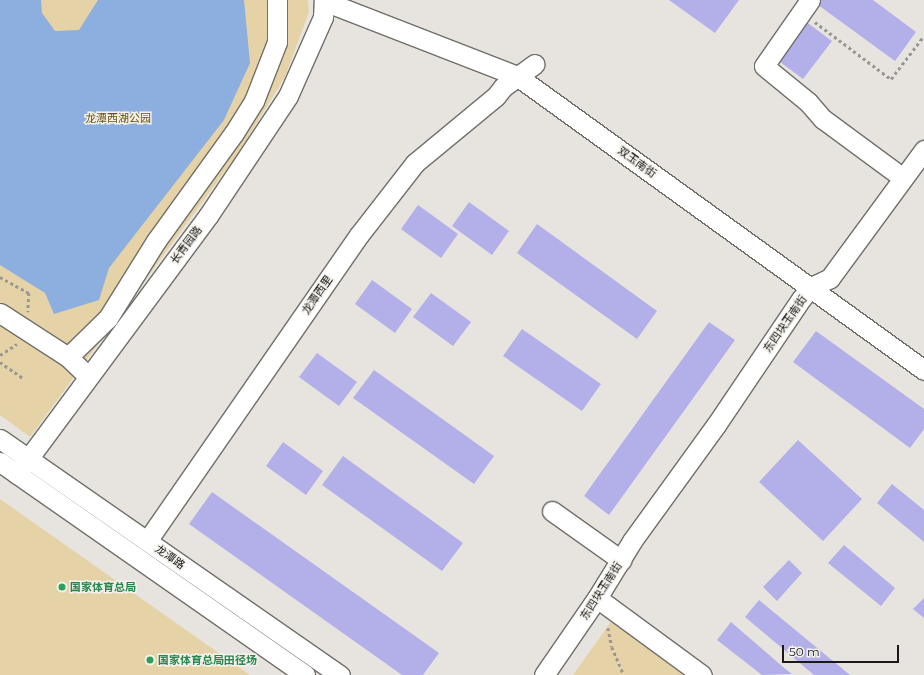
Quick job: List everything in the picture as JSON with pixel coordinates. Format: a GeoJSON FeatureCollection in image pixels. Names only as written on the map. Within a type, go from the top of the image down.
{"type":"FeatureCollection","features":[{"type":"Feature","properties":{"kind":"street"},"geometry":{"type":"LineString","coordinates":[[68,357],[108,318],[156,241],[234,133],[254,101],[278,42],[277,0]]}},
{"type":"Feature","properties":{"kind":"street","name":"双玉南街"},"geometry":{"type":"LineString","coordinates":[[324,1],[517,76],[924,370]]}},
{"type":"Feature","properties":{"kind":"street","name":"长青园路"},"geometry":{"type":"LineString","coordinates":[[16,474],[208,216],[288,96],[323,17],[324,1]]}},
{"type":"Feature","properties":{"kind":"street"},"geometry":{"type":"LineString","coordinates":[[806,6],[764,66],[808,102],[823,119],[903,178]]}},
{"type":"Feature","properties":{"kind":"street","name":"龙潭西里"},"geometry":{"type":"LineString","coordinates":[[147,541],[359,235],[415,163],[517,76],[535,64]]}},
{"type":"Feature","properties":{"kind":"street","name":"东四块玉南街"},"geometry":{"type":"LineString","coordinates":[[544,675],[621,560],[811,287],[830,278],[924,150]]}},
{"type":"Feature","properties":{"kind":"street"},"geometry":{"type":"LineString","coordinates":[[0,312],[68,357],[88,376]]}},
{"type":"Feature","properties":{"kind":"street","name":"龙潭路"},"geometry":{"type":"LineString","coordinates":[[0,439],[340,675]]}},
{"type":"Feature","properties":{"kind":"street","name":"龙潭路"},"geometry":{"type":"LineString","coordinates":[[0,462],[305,675]]}},
{"type":"Feature","properties":{"kind":"street"},"geometry":{"type":"LineString","coordinates":[[552,511],[621,560]]}},
{"type":"Feature","properties":{"kind":"street"},"geometry":{"type":"LineString","coordinates":[[597,598],[702,675]]}},
{"type":"Feature","properties":{"kind":"path"},"geometry":{"type":"LineString","coordinates":[[806,6],[891,79],[923,37]]}},
{"type":"Feature","properties":{"kind":"path"},"geometry":{"type":"LineString","coordinates":[[0,277],[29,293]]}},
{"type":"Feature","properties":{"kind":"path"},"geometry":{"type":"LineString","coordinates":[[0,362],[24,379]]}},
{"type":"Feature","properties":{"kind":"path"},"geometry":{"type":"LineString","coordinates":[[606,622],[612,646],[624,675]]}},
{"type":"Feature","properties":{"kind":"green space","name":"龙潭西湖公园"},"geometry":{"type":"Polygon","coordinates":[[[0,0],[308,0],[309,12],[285,77],[237,155],[30,437],[0,415],[0,0]]]}},
{"type":"Feature","properties":{"kind":"green space","name":"国家体育总局"},"geometry":{"type":"Polygon","coordinates":[[[0,499],[250,675],[0,675],[0,499]]]}},
{"type":"Feature","properties":{"kind":"green space"},"geometry":{"type":"Polygon","coordinates":[[[615,616],[694,675],[573,675],[615,616]]]}},
{"type":"Feature","properties":{"kind":"water","name":"龙潭西湖公园"},"geometry":{"type":"Polygon","coordinates":[[[0,0],[41,0],[42,13],[55,31],[79,30],[98,0],[244,0],[250,63],[224,120],[109,268],[99,300],[54,314],[45,293],[0,265],[0,0]]]}},
{"type":"Feature","properties":{"kind":"building"},"geometry":{"type":"Polygon","coordinates":[[[669,0],[739,0],[715,33],[669,0]]]}},
{"type":"Feature","properties":{"kind":"building"},"geometry":{"type":"Polygon","coordinates":[[[815,0],[873,0],[916,32],[895,61],[814,2],[815,0]]]}},
{"type":"Feature","properties":{"kind":"building"},"geometry":{"type":"Polygon","coordinates":[[[805,21],[832,41],[803,79],[776,59],[805,21]]]}},
{"type":"Feature","properties":{"kind":"building"},"geometry":{"type":"Polygon","coordinates":[[[469,202],[509,231],[492,255],[452,226],[469,202]]]}},
{"type":"Feature","properties":{"kind":"building"},"geometry":{"type":"Polygon","coordinates":[[[418,205],[458,234],[441,258],[401,229],[418,205]]]}},
{"type":"Feature","properties":{"kind":"building"},"geometry":{"type":"Polygon","coordinates":[[[537,224],[657,311],[637,339],[517,253],[537,224]]]}},
{"type":"Feature","properties":{"kind":"building"},"geometry":{"type":"Polygon","coordinates":[[[372,280],[412,309],[395,333],[355,304],[372,280]]]}},
{"type":"Feature","properties":{"kind":"building"},"geometry":{"type":"Polygon","coordinates":[[[431,293],[471,322],[453,346],[413,317],[431,293]]]}},
{"type":"Feature","properties":{"kind":"building"},"geometry":{"type":"Polygon","coordinates":[[[709,322],[735,340],[609,515],[584,496],[709,322]]]}},
{"type":"Feature","properties":{"kind":"building"},"geometry":{"type":"Polygon","coordinates":[[[522,329],[601,384],[582,411],[503,356],[522,329]]]}},
{"type":"Feature","properties":{"kind":"building"},"geometry":{"type":"Polygon","coordinates":[[[816,331],[924,409],[924,429],[910,448],[793,362],[816,331]]]}},
{"type":"Feature","properties":{"kind":"building"},"geometry":{"type":"Polygon","coordinates":[[[317,353],[357,382],[339,406],[299,377],[317,353]]]}},
{"type":"Feature","properties":{"kind":"building"},"geometry":{"type":"Polygon","coordinates":[[[374,370],[494,456],[474,484],[353,398],[374,370]]]}},
{"type":"Feature","properties":{"kind":"building"},"geometry":{"type":"Polygon","coordinates":[[[798,440],[862,499],[823,541],[759,482],[798,440]]]}},
{"type":"Feature","properties":{"kind":"building"},"geometry":{"type":"Polygon","coordinates":[[[283,442],[323,471],[306,495],[266,466],[283,442]]]}},
{"type":"Feature","properties":{"kind":"building"},"geometry":{"type":"Polygon","coordinates":[[[343,456],[463,543],[442,571],[322,485],[343,456]]]}},
{"type":"Feature","properties":{"kind":"building"},"geometry":{"type":"Polygon","coordinates":[[[892,484],[924,510],[924,542],[877,503],[892,484]]]}},
{"type":"Feature","properties":{"kind":"building"},"geometry":{"type":"Polygon","coordinates":[[[212,492],[439,653],[423,675],[402,675],[189,524],[212,492]]]}},
{"type":"Feature","properties":{"kind":"building"},"geometry":{"type":"Polygon","coordinates":[[[844,545],[895,588],[881,606],[828,563],[844,545]]]}},
{"type":"Feature","properties":{"kind":"building"},"geometry":{"type":"Polygon","coordinates":[[[789,560],[802,573],[777,601],[763,587],[789,560]]]}},
{"type":"Feature","properties":{"kind":"building"},"geometry":{"type":"Polygon","coordinates":[[[924,598],[924,618],[913,609],[924,598]]]}},
{"type":"Feature","properties":{"kind":"building"},"geometry":{"type":"Polygon","coordinates":[[[759,600],[850,675],[814,675],[745,617],[759,600]]]}},
{"type":"Feature","properties":{"kind":"building"},"geometry":{"type":"Polygon","coordinates":[[[731,622],[792,674],[762,675],[717,640],[731,622]]]}},
{"type":"Feature","properties":{"kind":"place","name":"国家体育总局"},"geometry":{"type":"Point","coordinates":[62,587]}},
{"type":"Feature","properties":{"kind":"place","name":"国家体育总局田径场"},"geometry":{"type":"Point","coordinates":[150,660]}}]}
